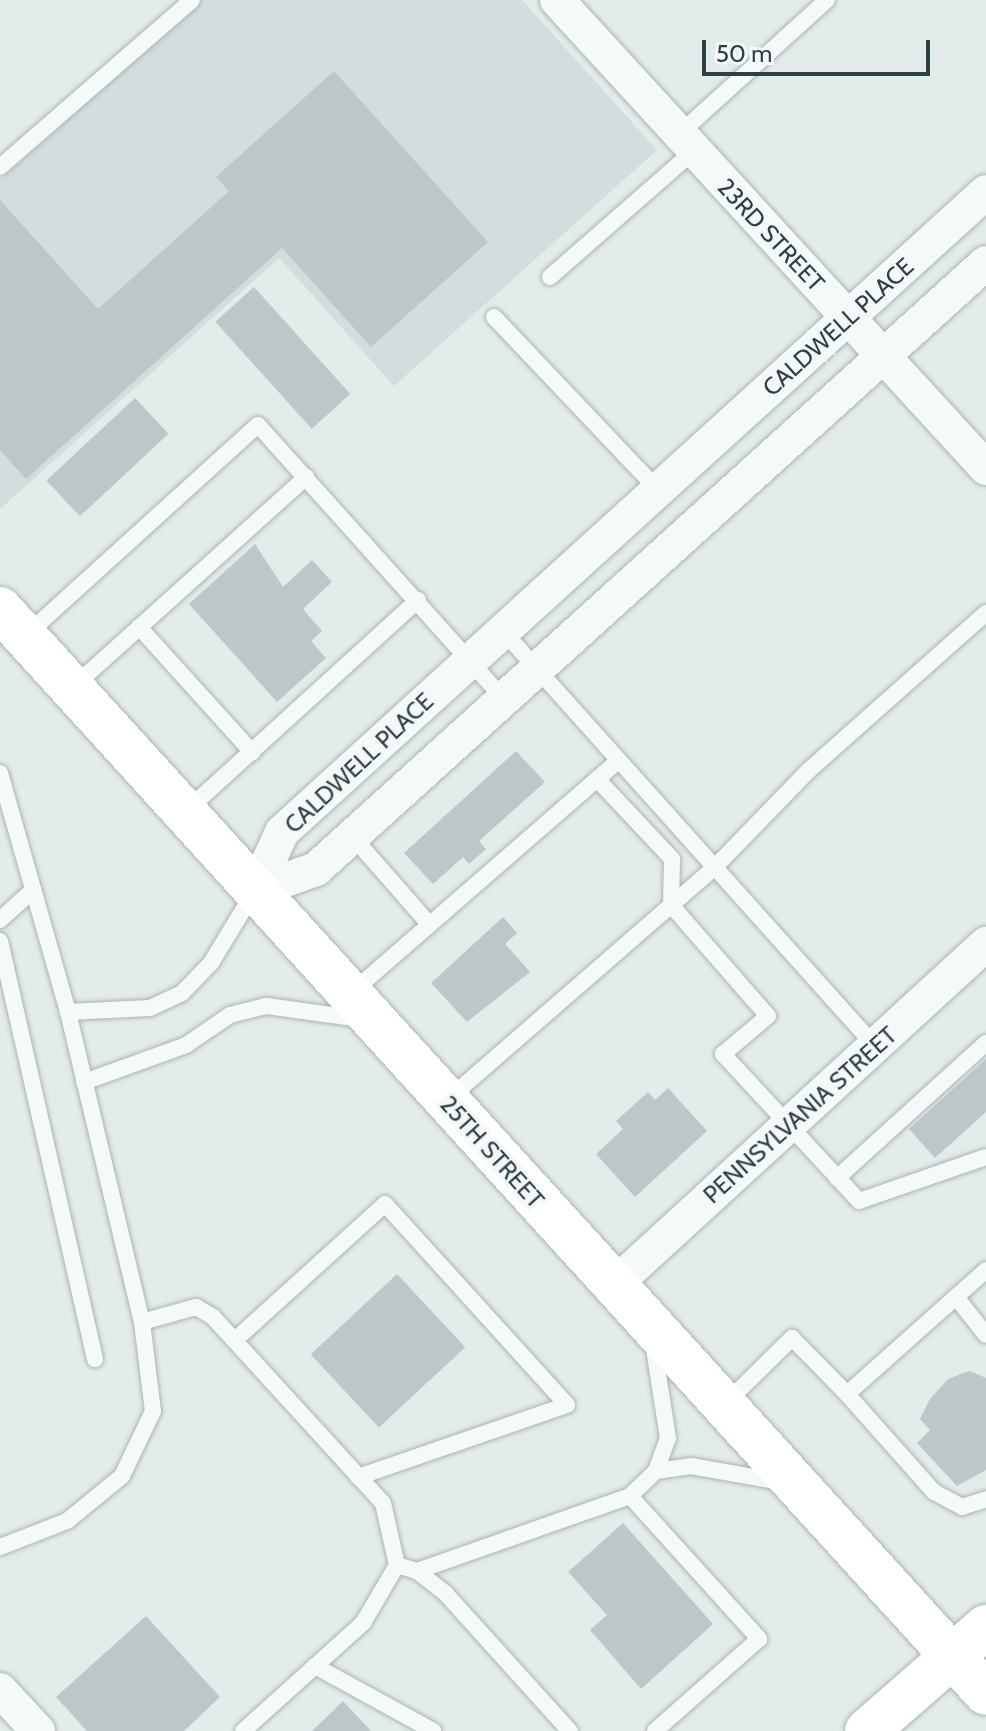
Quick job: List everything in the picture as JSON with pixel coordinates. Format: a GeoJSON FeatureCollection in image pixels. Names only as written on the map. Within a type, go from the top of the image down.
{"type":"FeatureCollection","features":[{"type":"Feature","properties":{"kind":"main road","name":"25TH STREET"},"geometry":{"type":"LineString","coordinates":[[12,622],[986,1693]]}},
{"type":"Feature","properties":{"kind":"main road"},"geometry":{"type":"LineString","coordinates":[[867,1731],[986,1627]]}},
{"type":"Feature","properties":{"kind":"street","name":"23RD STREET"},"geometry":{"type":"LineString","coordinates":[[557,0],[986,468]]}},
{"type":"Feature","properties":{"kind":"street","name":"CALDWELL PLACE"},"geometry":{"type":"LineString","coordinates":[[255,891],[282,832],[986,192]]}},
{"type":"Feature","properties":{"kind":"street","name":"CALDWELL PLACE"},"geometry":{"type":"LineString","coordinates":[[255,891],[316,869],[986,263]]}},
{"type":"Feature","properties":{"kind":"street","name":"PENNSYLVANIA STREET"},"geometry":{"type":"LineString","coordinates":[[614,1285],[875,1046],[982,958]]}},
{"type":"Feature","properties":{"kind":"street"},"geometry":{"type":"LineString","coordinates":[[2,1698],[38,1731]]}},
{"type":"Feature","properties":{"kind":"lane"},"geometry":{"type":"LineString","coordinates":[[0,167],[192,0]]}},
{"type":"Feature","properties":{"kind":"lane"},"geometry":{"type":"LineString","coordinates":[[550,277],[827,0]]}},
{"type":"Feature","properties":{"kind":"lane"},"geometry":{"type":"LineString","coordinates":[[494,317],[658,490]]}},
{"type":"Feature","properties":{"kind":"lane"},"geometry":{"type":"LineString","coordinates":[[12,622],[258,425],[472,659],[504,699]]}},
{"type":"Feature","properties":{"kind":"lane"},"geometry":{"type":"LineString","coordinates":[[72,688],[306,477]]}},
{"type":"Feature","properties":{"kind":"lane"},"geometry":{"type":"LineString","coordinates":[[185,813],[418,600]]}},
{"type":"Feature","properties":{"kind":"lane"},"geometry":{"type":"LineString","coordinates":[[446,1101],[714,868],[808,771],[986,613]]}},
{"type":"Feature","properties":{"kind":"lane"},"geometry":{"type":"LineString","coordinates":[[139,627],[252,752]]}},
{"type":"Feature","properties":{"kind":"lane"},"geometry":{"type":"LineString","coordinates":[[503,631],[875,1046]]}},
{"type":"Feature","properties":{"kind":"lane"},"geometry":{"type":"LineString","coordinates":[[84,1082],[186,1045],[230,1015],[267,1006],[361,1008],[430,925],[618,761]]}},
{"type":"Feature","properties":{"kind":"lane"},"geometry":{"type":"LineString","coordinates":[[0,773],[68,1012],[142,1322],[153,1411],[122,1476],[67,1521],[0,1547]]}},
{"type":"Feature","properties":{"kind":"lane"},"geometry":{"type":"LineString","coordinates":[[597,779],[672,859],[671,905],[768,1016],[723,1054],[859,1201],[986,1157]]}},
{"type":"Feature","properties":{"kind":"lane"},"geometry":{"type":"LineString","coordinates":[[352,836],[430,925]]}},
{"type":"Feature","properties":{"kind":"lane"},"geometry":{"type":"LineString","coordinates":[[0,920],[33,890]]}},
{"type":"Feature","properties":{"kind":"lane"},"geometry":{"type":"LineString","coordinates":[[68,1012],[150,1008],[182,993],[211,963],[255,891]]}},
{"type":"Feature","properties":{"kind":"lane"},"geometry":{"type":"LineString","coordinates":[[0,941],[95,1359]]}},
{"type":"Feature","properties":{"kind":"lane"},"geometry":{"type":"LineString","coordinates":[[837,1178],[986,1043]]}},
{"type":"Feature","properties":{"kind":"lane"},"geometry":{"type":"LineString","coordinates":[[235,1340],[385,1204],[567,1405],[358,1477]]}},
{"type":"Feature","properties":{"kind":"lane"},"geometry":{"type":"LineString","coordinates":[[847,1394],[986,1270]]}},
{"type":"Feature","properties":{"kind":"lane"},"geometry":{"type":"LineString","coordinates":[[956,1297],[986,1335]]}},
{"type":"Feature","properties":{"kind":"lane"},"geometry":{"type":"LineString","coordinates":[[142,1322],[196,1307],[235,1340],[383,1503],[397,1565],[363,1623],[243,1731]]}},
{"type":"Feature","properties":{"kind":"lane"},"geometry":{"type":"LineString","coordinates":[[417,1571],[630,1496],[656,1471],[668,1438],[651,1326]]}},
{"type":"Feature","properties":{"kind":"lane"},"geometry":{"type":"LineString","coordinates":[[723,1405],[792,1338],[847,1394],[934,1492],[962,1507],[986,1499]]}},
{"type":"Feature","properties":{"kind":"lane"},"geometry":{"type":"LineString","coordinates":[[656,1471],[691,1466],[796,1485]]}},
{"type":"Feature","properties":{"kind":"lane"},"geometry":{"type":"LineString","coordinates":[[630,1496],[759,1639],[655,1731]]}},
{"type":"Feature","properties":{"kind":"lane"},"geometry":{"type":"LineString","coordinates":[[397,1565],[417,1571],[446,1594],[570,1731]]}},
{"type":"Feature","properties":{"kind":"lane"},"geometry":{"type":"LineString","coordinates":[[315,1666],[433,1731]]}},
{"type":"Feature","properties":{"kind":"shaded area"},"geometry":{"type":"Polygon","coordinates":[[[201,0],[522,0],[657,150],[394,386],[279,258],[0,509],[0,180],[201,0]]]}},
{"type":"Feature","properties":{"kind":"building"},"geometry":{"type":"Polygon","coordinates":[[[334,71],[488,242],[371,347],[282,248],[26,479],[0,450],[0,200],[98,309],[229,191],[216,177],[334,71]]]}},
{"type":"Feature","properties":{"kind":"building"},"geometry":{"type":"Polygon","coordinates":[[[254,287],[350,394],[312,429],[215,322],[254,287]]]}},
{"type":"Feature","properties":{"kind":"building"},"geometry":{"type":"Polygon","coordinates":[[[135,398],[168,434],[80,516],[47,481],[135,398]]]}},
{"type":"Feature","properties":{"kind":"building"},"geometry":{"type":"Polygon","coordinates":[[[255,544],[283,587],[312,560],[332,582],[303,609],[322,631],[311,641],[326,658],[277,702],[189,604],[255,544]]]}},
{"type":"Feature","properties":{"kind":"building"},"geometry":{"type":"Polygon","coordinates":[[[516,751],[545,782],[479,841],[486,849],[469,864],[463,857],[433,884],[404,853],[516,751]]]}},
{"type":"Feature","properties":{"kind":"building"},"geometry":{"type":"Polygon","coordinates":[[[503,917],[517,933],[505,944],[530,972],[467,1022],[431,983],[503,917]]]}},
{"type":"Feature","properties":{"kind":"building"},"geometry":{"type":"Polygon","coordinates":[[[986,1059],[986,1112],[935,1158],[909,1129],[986,1059]]]}},
{"type":"Feature","properties":{"kind":"building"},"geometry":{"type":"Polygon","coordinates":[[[668,1088],[707,1131],[635,1197],[596,1154],[623,1129],[616,1121],[648,1092],[655,1100],[668,1088]]]}},
{"type":"Feature","properties":{"kind":"building"},"geometry":{"type":"Polygon","coordinates":[[[397,1274],[465,1347],[379,1428],[311,1354],[397,1274]]]}},
{"type":"Feature","properties":{"kind":"building"},"geometry":{"type":"Polygon","coordinates":[[[969,1371],[986,1378],[986,1470],[957,1486],[917,1443],[930,1430],[920,1419],[930,1399],[948,1379],[969,1371]]]}},
{"type":"Feature","properties":{"kind":"building"},"geometry":{"type":"Polygon","coordinates":[[[623,1523],[713,1624],[641,1689],[590,1630],[607,1615],[568,1572],[623,1523]]]}},
{"type":"Feature","properties":{"kind":"building"},"geometry":{"type":"Polygon","coordinates":[[[146,1616],[220,1697],[184,1731],[87,1731],[56,1697],[146,1616]]]}},
{"type":"Feature","properties":{"kind":"building"},"geometry":{"type":"Polygon","coordinates":[[[343,1701],[371,1731],[312,1731],[343,1701]]]}}]}
